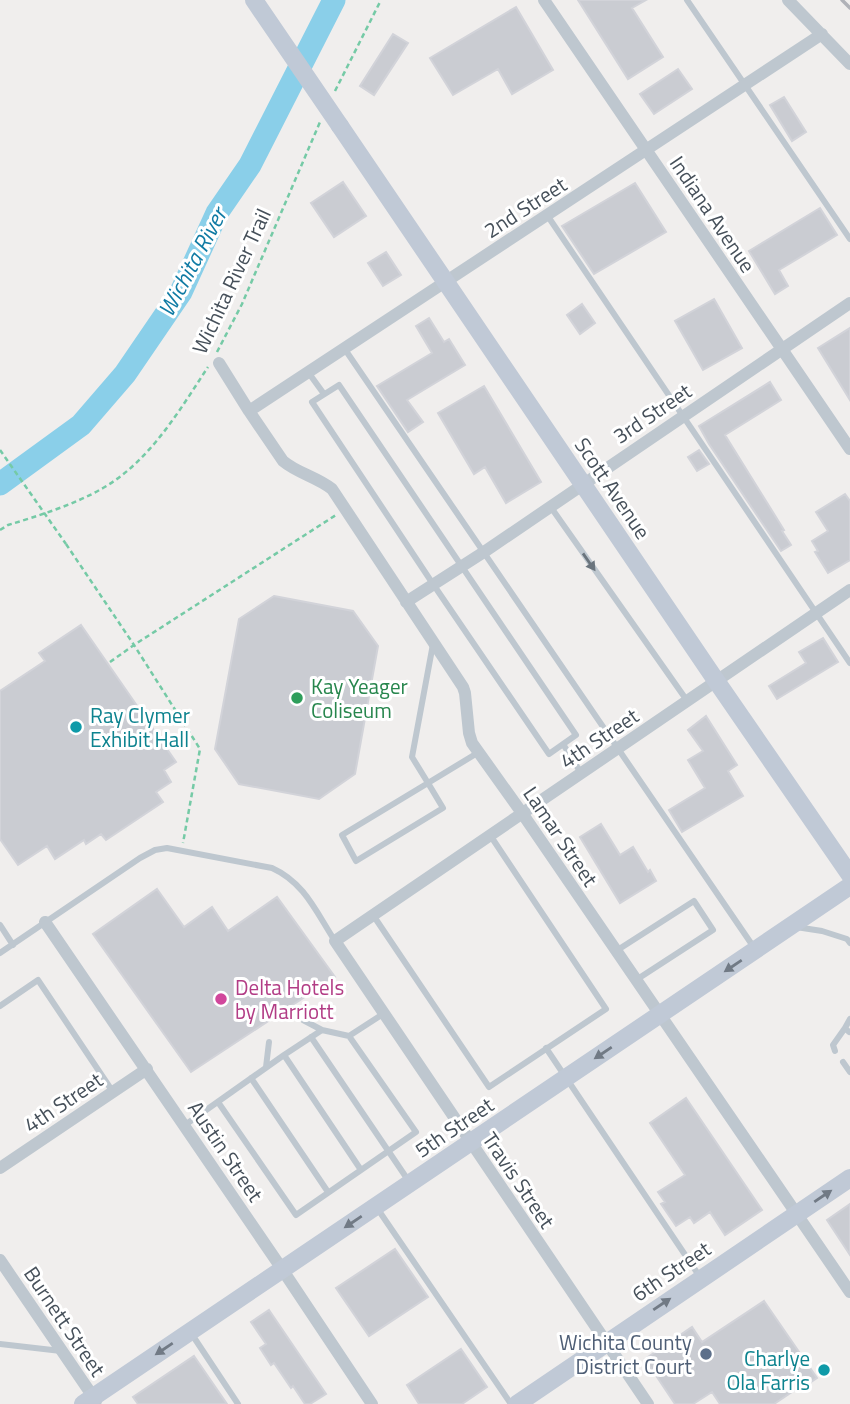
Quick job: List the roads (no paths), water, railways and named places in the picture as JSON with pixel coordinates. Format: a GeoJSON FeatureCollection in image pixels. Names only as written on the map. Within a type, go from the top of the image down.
{"type":"FeatureCollection","features":[{"type":"Feature","properties":{"kind":"main road","name":"Scott Avenue"},"geometry":{"type":"LineString","coordinates":[[254,0],[850,875]]}},
{"type":"Feature","properties":{"kind":"main road","name":"5th Street"},"geometry":{"type":"LineString","coordinates":[[92,1402],[282,1269],[850,886]]}},
{"type":"Feature","properties":{"kind":"main road","name":"6th Street"},"geometry":{"type":"LineString","coordinates":[[517,1404],[850,1178]]}},
{"type":"Feature","properties":{"kind":"street","name":"Indiana Avenue"},"geometry":{"type":"LineString","coordinates":[[544,0],[850,449]]}},
{"type":"Feature","properties":{"kind":"street"},"geometry":{"type":"LineString","coordinates":[[788,0],[850,64]]}},
{"type":"Feature","properties":{"kind":"street","name":"2nd Street"},"geometry":{"type":"LineString","coordinates":[[249,411],[822,34]]}},
{"type":"Feature","properties":{"kind":"street","name":"3rd Street"},"geometry":{"type":"LineString","coordinates":[[406,602],[850,303]]}},
{"type":"Feature","properties":{"kind":"street","name":"Lamar Street"},"geometry":{"type":"LineString","coordinates":[[213,363],[283,461],[290,467],[324,482],[332,489],[463,687],[472,743],[850,1292]]}},
{"type":"Feature","properties":{"kind":"street","name":"4th Street"},"geometry":{"type":"LineString","coordinates":[[335,941],[850,590]]}},
{"type":"Feature","properties":{"kind":"street","name":"Austin Street"},"geometry":{"type":"LineString","coordinates":[[46,922],[372,1404]]}},
{"type":"Feature","properties":{"kind":"street","name":"Travis Street"},"geometry":{"type":"LineString","coordinates":[[335,941],[648,1404]]}},
{"type":"Feature","properties":{"kind":"street","name":"4th Street"},"geometry":{"type":"LineString","coordinates":[[0,1168],[146,1069]]}},
{"type":"Feature","properties":{"kind":"street","name":"Burnett Street"},"geometry":{"type":"LineString","coordinates":[[0,1260],[62,1351],[92,1402]]}},
{"type":"Feature","properties":{"kind":"lane"},"geometry":{"type":"LineString","coordinates":[[687,0],[850,239]]}},
{"type":"Feature","properties":{"kind":"lane"},"geometry":{"type":"LineString","coordinates":[[547,215],[850,663]]}},
{"type":"Feature","properties":{"kind":"lane"},"geometry":{"type":"LineString","coordinates":[[344,348],[756,950]]}},
{"type":"Feature","properties":{"kind":"lane"},"geometry":{"type":"LineString","coordinates":[[308,372],[324,394]]}},
{"type":"Feature","properties":{"kind":"lane"},"geometry":{"type":"LineString","coordinates":[[339,385],[462,566],[576,735],[549,754],[312,402],[339,385]]}},
{"type":"Feature","properties":{"kind":"lane"},"geometry":{"type":"LineString","coordinates":[[550,506],[688,702]]}},
{"type":"Feature","properties":{"kind":"lane"},"geometry":{"type":"LineString","coordinates":[[433,642],[412,757],[428,783],[443,808],[356,861],[342,835],[428,783],[479,752]]}},
{"type":"Feature","properties":{"kind":"lane"},"geometry":{"type":"LineString","coordinates":[[563,744],[581,773]]}},
{"type":"Feature","properties":{"kind":"lane"},"geometry":{"type":"LineString","coordinates":[[373,915],[489,1087],[606,1009],[490,835]]}},
{"type":"Feature","properties":{"kind":"lane"},"geometry":{"type":"LineString","coordinates":[[0,953],[140,858],[155,850],[167,848],[272,869],[285,875],[296,883],[335,941]]}},
{"type":"Feature","properties":{"kind":"lane"},"geometry":{"type":"LineString","coordinates":[[616,951],[694,901],[713,930],[636,980]]}},
{"type":"Feature","properties":{"kind":"lane"},"geometry":{"type":"LineString","coordinates":[[0,925],[13,945]]}},
{"type":"Feature","properties":{"kind":"lane"},"geometry":{"type":"LineString","coordinates":[[791,926],[822,931],[847,939],[850,943]]}},
{"type":"Feature","properties":{"kind":"lane"},"geometry":{"type":"LineString","coordinates":[[0,1006],[38,981],[113,1092]]}},
{"type":"Feature","properties":{"kind":"lane"},"geometry":{"type":"LineString","coordinates":[[303,1020],[321,1030],[349,1035],[383,1014]]}},
{"type":"Feature","properties":{"kind":"lane"},"geometry":{"type":"LineString","coordinates":[[835,1051],[832,1045],[847,1030],[850,1019]]}},
{"type":"Feature","properties":{"kind":"lane"},"geometry":{"type":"LineString","coordinates":[[185,1125],[321,1030]]}},
{"type":"Feature","properties":{"kind":"lane"},"geometry":{"type":"LineString","coordinates":[[218,1102],[296,1215],[416,1132],[349,1035]]}},
{"type":"Feature","properties":{"kind":"lane"},"geometry":{"type":"LineString","coordinates":[[311,1037],[410,1183]]}},
{"type":"Feature","properties":{"kind":"lane"},"geometry":{"type":"LineString","coordinates":[[266,1068],[269,1042]]}},
{"type":"Feature","properties":{"kind":"lane"},"geometry":{"type":"LineString","coordinates":[[546,1048],[701,1278]]}},
{"type":"Feature","properties":{"kind":"lane"},"geometry":{"type":"LineString","coordinates":[[284,1055],[361,1170]]}},
{"type":"Feature","properties":{"kind":"lane"},"geometry":{"type":"LineString","coordinates":[[843,1062],[850,1072]]}},
{"type":"Feature","properties":{"kind":"lane"},"geometry":{"type":"LineString","coordinates":[[251,1078],[328,1192]]}},
{"type":"Feature","properties":{"kind":"lane"},"geometry":{"type":"LineString","coordinates":[[376,1206],[511,1404]]}},
{"type":"Feature","properties":{"kind":"lane"},"geometry":{"type":"LineString","coordinates":[[190,1332],[238,1404]]}},
{"type":"Feature","properties":{"kind":"lane"},"geometry":{"type":"LineString","coordinates":[[0,1344],[62,1351]]}},
{"type":"Feature","properties":{"kind":"waterway","name":"Wichita River"},"geometry":{"type":"LineString","coordinates":[[0,484],[81,425],[125,374],[181,292],[217,213],[250,165],[334,0]]}},
{"type":"Feature","properties":{"kind":"railway"},"geometry":{"type":"LineString","coordinates":[[842,0],[850,8]]}},
{"type":"Feature","properties":{"kind":"place","name":"Kay Yeager Coliseum"},"geometry":{"type":"Point","coordinates":[297,698]}},
{"type":"Feature","properties":{"kind":"place","name":"Ray Clymer Exhibit Hall"},"geometry":{"type":"Point","coordinates":[76,727]}},
{"type":"Feature","properties":{"kind":"place","name":"Delta Hotels by Marriott"},"geometry":{"type":"Point","coordinates":[221,999]}},
{"type":"Feature","properties":{"kind":"place","name":"Wichita County District Court"},"geometry":{"type":"Point","coordinates":[706,1354]}},
{"type":"Feature","properties":{"kind":"place","name":"Charlye Ola Farris"},"geometry":{"type":"Point","coordinates":[824,1370]}}]}
